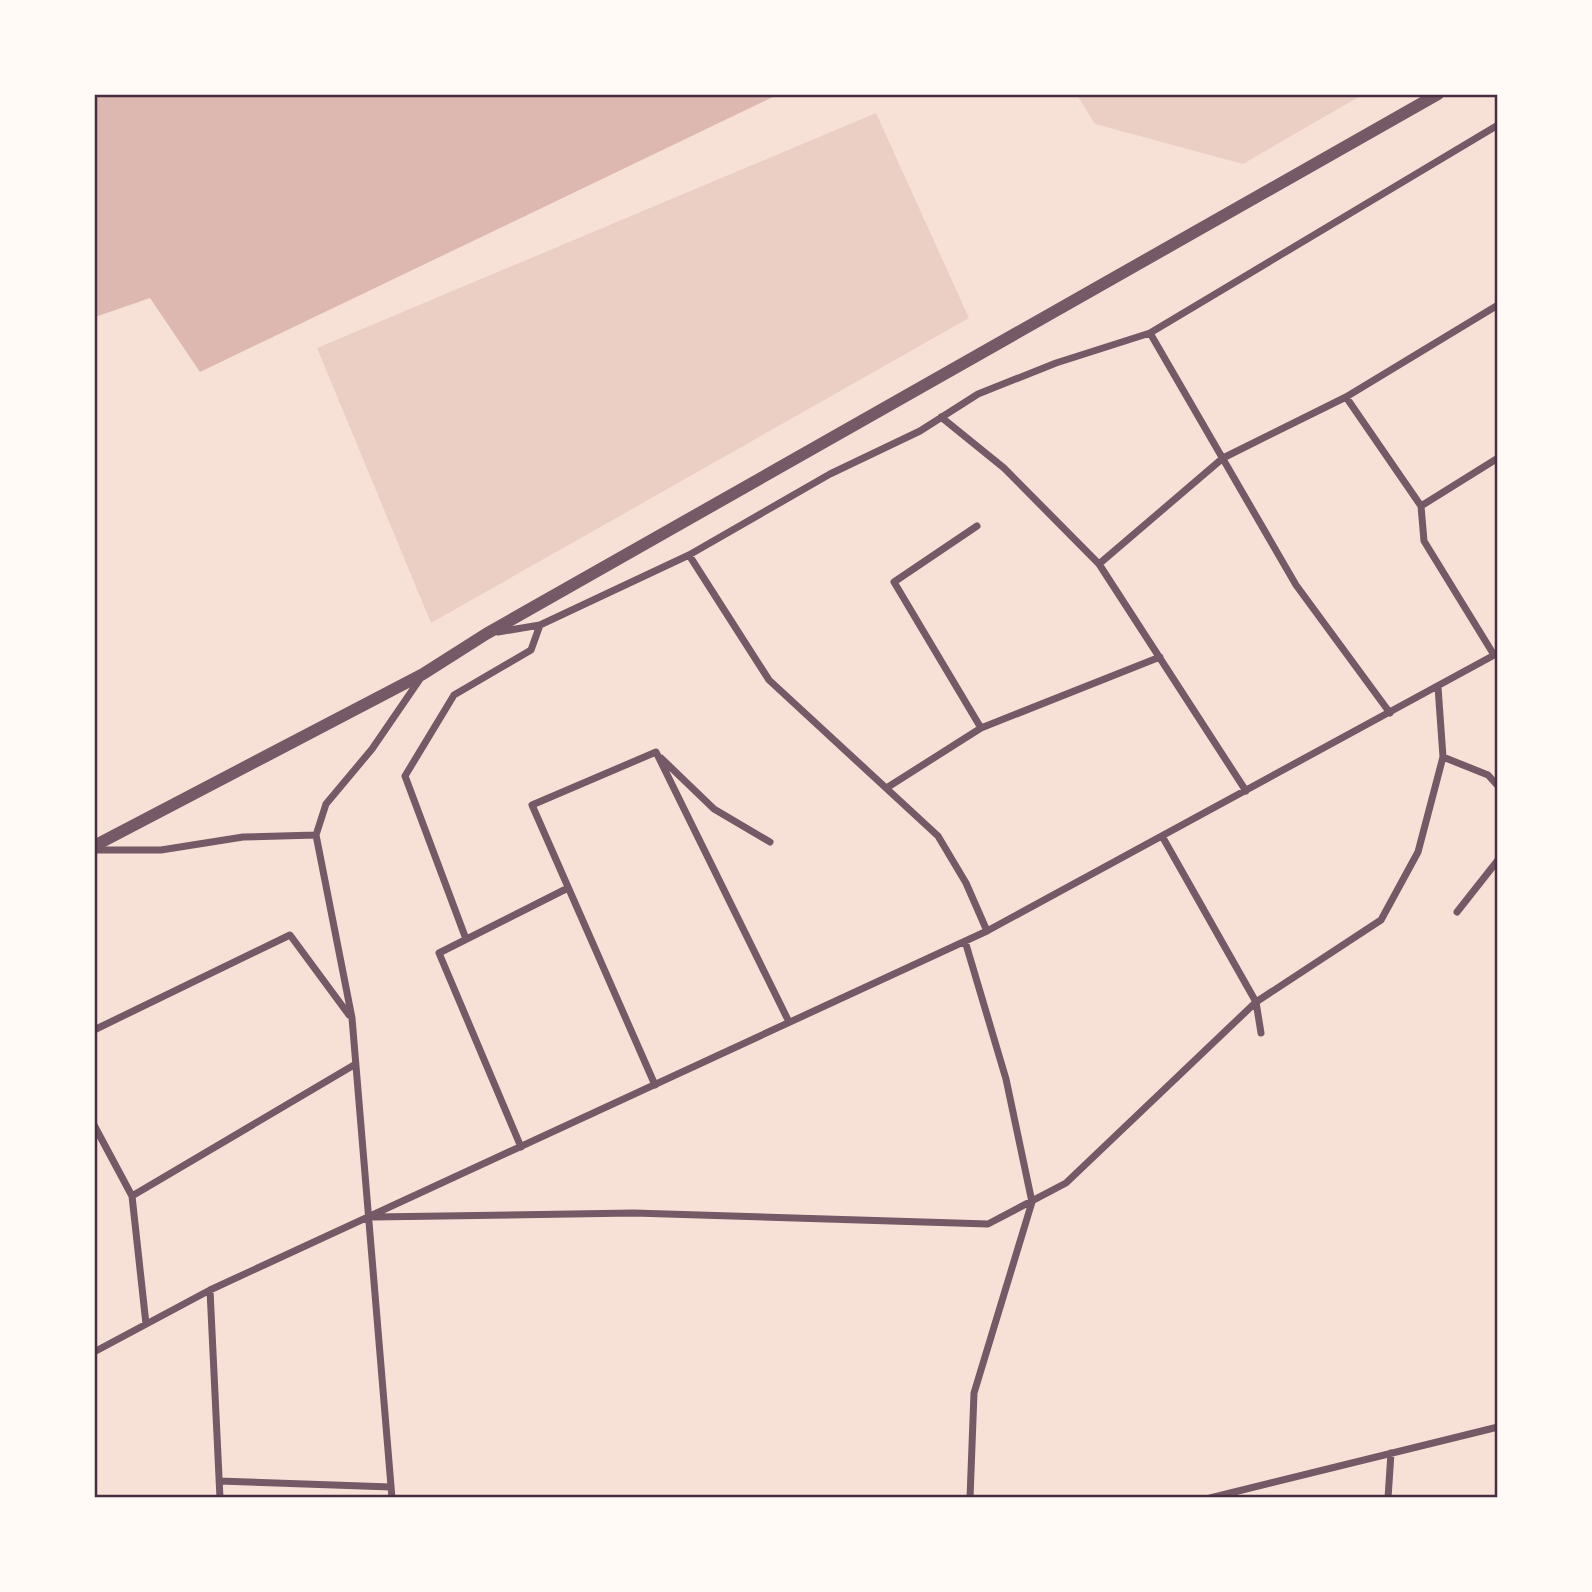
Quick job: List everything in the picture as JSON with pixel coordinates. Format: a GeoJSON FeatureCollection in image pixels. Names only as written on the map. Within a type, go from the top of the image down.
{"type":"FeatureCollection","features":[{"type":"Feature","properties":{"kind":"street"},"geometry":{"type":"LineString","coordinates":[[94,848],[423,674],[486,634],[1438,94]]}},
{"type":"Feature","properties":{"kind":"street"},"geometry":{"type":"LineString","coordinates":[[486,634],[540,625],[689,555],[830,474],[941,417],[978,394],[1056,363],[1150,333],[1497,125]]}},
{"type":"Feature","properties":{"kind":"street"},"geometry":{"type":"LineString","coordinates":[[1099,564],[1223,458],[1346,397],[1497,305]]}},
{"type":"Feature","properties":{"kind":"street"},"geometry":{"type":"LineString","coordinates":[[1150,333],[1296,585],[1390,713]]}},
{"type":"Feature","properties":{"kind":"street"},"geometry":{"type":"LineString","coordinates":[[94,1352],[211,1290],[986,931],[1496,654],[1424,541],[1420,506],[1346,397]]}},
{"type":"Feature","properties":{"kind":"street"},"geometry":{"type":"LineString","coordinates":[[941,417],[1004,468],[1099,564],[1246,791]]}},
{"type":"Feature","properties":{"kind":"street"},"geometry":{"type":"LineString","coordinates":[[1420,506],[1497,458]]}},
{"type":"Feature","properties":{"kind":"street"},"geometry":{"type":"LineString","coordinates":[[977,526],[894,582],[981,727]]}},
{"type":"Feature","properties":{"kind":"street"},"geometry":{"type":"LineString","coordinates":[[689,555],[769,680],[938,836],[966,883],[986,931]]}},
{"type":"Feature","properties":{"kind":"street"},"geometry":{"type":"LineString","coordinates":[[466,939],[405,776],[454,695],[531,650],[540,625]]}},
{"type":"Feature","properties":{"kind":"street"},"geometry":{"type":"LineString","coordinates":[[888,787],[981,727],[1160,657]]}},
{"type":"Feature","properties":{"kind":"street"},"geometry":{"type":"LineString","coordinates":[[392,1497],[352,1018],[316,835],[326,804],[372,749],[423,674]]}},
{"type":"Feature","properties":{"kind":"street"},"geometry":{"type":"LineString","coordinates":[[370,1217],[634,1213],[988,1224],[1066,1183],[1256,1002],[1381,920],[1418,852],[1443,757],[1438,687]]}},
{"type":"Feature","properties":{"kind":"street"},"geometry":{"type":"LineString","coordinates":[[656,752],[714,809],[771,842]]}},
{"type":"Feature","properties":{"kind":"street"},"geometry":{"type":"LineString","coordinates":[[654,1085],[532,805],[656,752]]}},
{"type":"Feature","properties":{"kind":"street"},"geometry":{"type":"LineString","coordinates":[[656,752],[789,1022]]}},
{"type":"Feature","properties":{"kind":"street"},"geometry":{"type":"LineString","coordinates":[[1443,757],[1488,775],[1497,786]]}},
{"type":"Feature","properties":{"kind":"street"},"geometry":{"type":"LineString","coordinates":[[94,848],[161,850],[243,837],[316,835]]}},
{"type":"Feature","properties":{"kind":"street"},"geometry":{"type":"LineString","coordinates":[[1162,836],[1256,1002],[1261,1033]]}},
{"type":"Feature","properties":{"kind":"street"},"geometry":{"type":"LineString","coordinates":[[1457,912],[1497,860]]}},
{"type":"Feature","properties":{"kind":"street"},"geometry":{"type":"LineString","coordinates":[[521,1147],[439,953],[569,888]]}},
{"type":"Feature","properties":{"kind":"street"},"geometry":{"type":"LineString","coordinates":[[94,1030],[290,935],[352,1018]]}},
{"type":"Feature","properties":{"kind":"street"},"geometry":{"type":"LineString","coordinates":[[965,941],[1006,1079],[1032,1202],[974,1393],[970,1497]]}},
{"type":"Feature","properties":{"kind":"street"},"geometry":{"type":"LineString","coordinates":[[132,1196],[354,1065]]}},
{"type":"Feature","properties":{"kind":"street"},"geometry":{"type":"LineString","coordinates":[[94,1125],[132,1196],[146,1324]]}},
{"type":"Feature","properties":{"kind":"street"},"geometry":{"type":"LineString","coordinates":[[211,1290],[220,1497]]}},
{"type":"Feature","properties":{"kind":"street"},"geometry":{"type":"LineString","coordinates":[[1210,1497],[1497,1427]]}},
{"type":"Feature","properties":{"kind":"street"},"geometry":{"type":"LineString","coordinates":[[1388,1497],[1391,1454]]}},
{"type":"Feature","properties":{"kind":"street"},"geometry":{"type":"LineString","coordinates":[[219,1481],[391,1487]]}},
{"type":"Feature","properties":{"kind":"shaded area"},"geometry":{"type":"Polygon","coordinates":[[[94,95],[777,95],[200,372],[150,298],[95,317],[94,95]]]}},
{"type":"Feature","properties":{"kind":"shaded area"},"geometry":{"type":"Polygon","coordinates":[[[1077,95],[1362,95],[1243,164],[1095,124],[1077,95]]]}},
{"type":"Feature","properties":{"kind":"shaded area"},"geometry":{"type":"Polygon","coordinates":[[[876,113],[969,318],[431,623],[317,348],[876,113]]]}}]}
